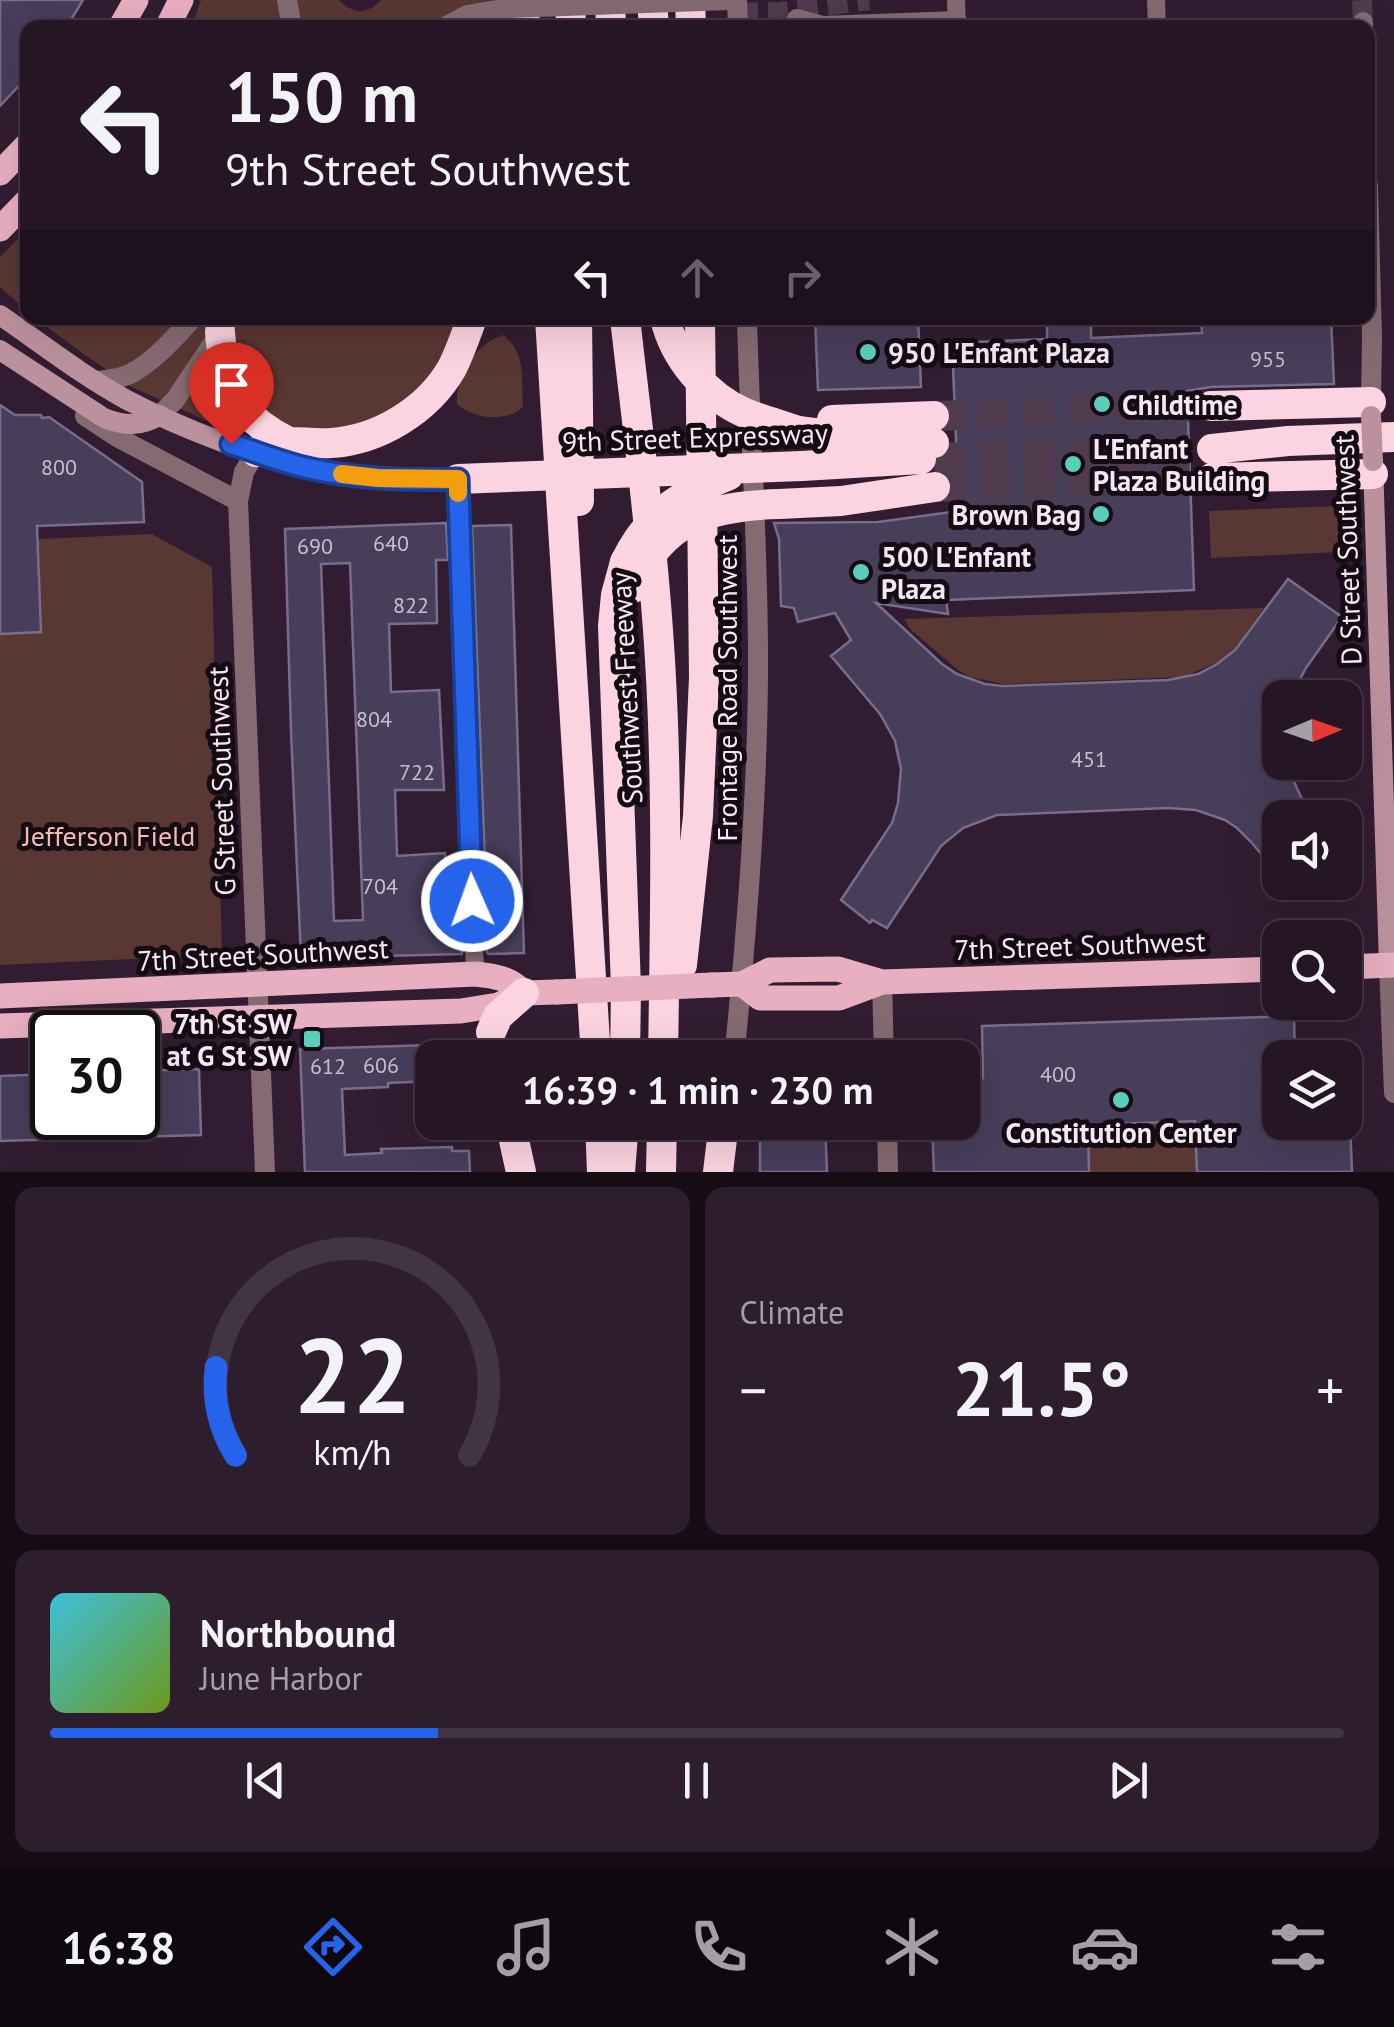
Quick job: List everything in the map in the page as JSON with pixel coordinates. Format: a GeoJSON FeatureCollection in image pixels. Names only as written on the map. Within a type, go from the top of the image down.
{"type":"FeatureCollection","features":[{"type":"Feature","properties":{"kind":"highway"},"geometry":{"type":"LineString","coordinates":[[225,325],[223,366],[234,396],[261,425],[288,441]]}},
{"type":"Feature","properties":{"kind":"highway"},"geometry":{"type":"LineString","coordinates":[[256,452],[277,442],[346,442],[406,417],[430,396],[450,370],[470,325]]}},
{"type":"Feature","properties":{"kind":"highway","name":"Southwest Freeway"},"geometry":{"type":"LineString","coordinates":[[550,325],[595,1040]]}},
{"type":"Feature","properties":{"kind":"highway"},"geometry":{"type":"LineString","coordinates":[[577,325],[577,774]]}},
{"type":"Feature","properties":{"kind":"highway","name":"Southwest Freeway"},"geometry":{"type":"LineString","coordinates":[[626,325],[654,570],[661,674],[666,831],[663,1040]]}},
{"type":"Feature","properties":{"kind":"highway"},"geometry":{"type":"LineString","coordinates":[[668,325],[676,348],[694,374],[719,397],[745,413],[934,451]]}},
{"type":"Feature","properties":{"kind":"highway"},"geometry":{"type":"LineString","coordinates":[[674,1040],[702,746],[700,325]]}},
{"type":"Feature","properties":{"kind":"highway"},"geometry":{"type":"LineString","coordinates":[[1212,442],[1371,409]]}},
{"type":"Feature","properties":{"kind":"highway"},"geometry":{"type":"LineString","coordinates":[[1212,442],[1394,437]]}},
{"type":"Feature","properties":{"kind":"highway"},"geometry":{"type":"LineString","coordinates":[[1212,442],[1373,467]]}},
{"type":"Feature","properties":{"kind":"highway"},"geometry":{"type":"LineString","coordinates":[[629,575],[639,574],[659,546],[694,520],[727,508],[841,500],[934,451]]}},
{"type":"Feature","properties":{"kind":"highway","name":"9th Street Expressway"},"geometry":{"type":"LineString","coordinates":[[458,479],[802,466],[934,451]]}},
{"type":"Feature","properties":{"kind":"highway"},"geometry":{"type":"LineString","coordinates":[[625,1040],[619,755],[629,575],[640,535],[665,508],[693,490],[745,468]]}},
{"type":"Feature","properties":{"kind":"highway"},"geometry":{"type":"LineString","coordinates":[[492,1032],[494,1020],[524,993]]}},
{"type":"Feature","properties":{"kind":"highway"},"geometry":{"type":"LineString","coordinates":[[514,1140],[521,1172]]}},
{"type":"Feature","properties":{"kind":"highway"},"geometry":{"type":"LineString","coordinates":[[601,1140],[602,1172]]}},
{"type":"Feature","properties":{"kind":"highway"},"geometry":{"type":"LineString","coordinates":[[620,1172],[623,1140]]}},
{"type":"Feature","properties":{"kind":"highway"},"geometry":{"type":"LineString","coordinates":[[718,1172],[722,1140]]}},
{"type":"Feature","properties":{"kind":"main road"},"geometry":{"type":"LineString","coordinates":[[0,174],[20,153]]}},
{"type":"Feature","properties":{"kind":"main road"},"geometry":{"type":"LineString","coordinates":[[0,230],[20,209]]}},
{"type":"Feature","properties":{"kind":"main road"},"geometry":{"type":"LineString","coordinates":[[0,316],[128,400],[256,452],[302,467],[352,476],[458,479]]}},
{"type":"Feature","properties":{"kind":"main road"},"geometry":{"type":"LineString","coordinates":[[0,350],[104,418],[140,424],[160,415]]}},
{"type":"Feature","properties":{"kind":"main road","name":"D Street Southwest"},"geometry":{"type":"LineString","coordinates":[[1371,409],[1392,965]]}},
{"type":"Feature","properties":{"kind":"main road"},"geometry":{"type":"LineString","coordinates":[[1362,966],[1392,965]]}},
{"type":"Feature","properties":{"kind":"main road","name":"7th Street Southwest"},"geometry":{"type":"LineString","coordinates":[[0,996],[476,974],[505,979],[524,993],[742,984],[770,970],[838,969],[882,982],[1262,970]]}},
{"type":"Feature","properties":{"kind":"main road"},"geometry":{"type":"LineString","coordinates":[[332,1016],[386,998],[446,993],[476,974]]}},
{"type":"Feature","properties":{"kind":"main road"},"geometry":{"type":"LineString","coordinates":[[0,1026],[332,1016],[492,1032]]}},
{"type":"Feature","properties":{"kind":"street"},"geometry":{"type":"LineString","coordinates":[[458,20],[467,15],[523,9],[729,0]]}},
{"type":"Feature","properties":{"kind":"street"},"geometry":{"type":"LineString","coordinates":[[903,20],[957,16]]}},
{"type":"Feature","properties":{"kind":"street"},"geometry":{"type":"LineString","coordinates":[[96,381],[134,372],[186,325]]}},
{"type":"Feature","properties":{"kind":"street"},"geometry":{"type":"LineString","coordinates":[[160,415],[175,400],[225,325]]}},
{"type":"Feature","properties":{"kind":"street","name":"Frontage Road Southwest"},"geometry":{"type":"LineString","coordinates":[[736,1040],[754,827],[758,672],[746,325]]}},
{"type":"Feature","properties":{"kind":"street","name":"D Street Southwest"},"geometry":{"type":"LineString","coordinates":[[1371,409],[1372,325]]}},
{"type":"Feature","properties":{"kind":"street"},"geometry":{"type":"LineString","coordinates":[[20,365],[51,393],[118,438],[238,501]]}},
{"type":"Feature","properties":{"kind":"street","name":"G Street Southwest"},"geometry":{"type":"LineString","coordinates":[[256,452],[244,472],[238,501],[264,1172]]}},
{"type":"Feature","properties":{"kind":"street"},"geometry":{"type":"LineString","coordinates":[[458,479],[476,974]]}},
{"type":"Feature","properties":{"kind":"street","name":"D Street Southwest"},"geometry":{"type":"LineString","coordinates":[[1392,965],[1394,1092]]}},
{"type":"Feature","properties":{"kind":"street"},"geometry":{"type":"LineString","coordinates":[[882,982],[884,1040]]}},
{"type":"Feature","properties":{"kind":"street"},"geometry":{"type":"LineString","coordinates":[[733,1140],[734,1172]]}},
{"type":"Feature","properties":{"kind":"street"},"geometry":{"type":"LineString","coordinates":[[887,1140],[888,1172]]}},
{"type":"Feature","properties":{"kind":"green space"},"geometry":{"type":"Polygon","coordinates":[[[201,0],[339,0],[360,11],[381,0],[507,0],[508,20],[194,20],[201,0]]]}},
{"type":"Feature","properties":{"kind":"green space"},"geometry":{"type":"Polygon","coordinates":[[[20,236],[20,305],[0,287],[0,257],[20,236]]]}},
{"type":"Feature","properties":{"kind":"green space"},"geometry":{"type":"Polygon","coordinates":[[[44,325],[456,325],[445,356],[427,380],[377,417],[343,429],[297,431],[207,421],[132,387],[44,325]]]}},
{"type":"Feature","properties":{"kind":"green space"},"geometry":{"type":"Polygon","coordinates":[[[503,335],[519,358],[523,407],[499,417],[472,413],[457,404],[460,382],[476,353],[503,335]]]}},
{"type":"Feature","properties":{"kind":"green space"},"geometry":{"type":"Polygon","coordinates":[[[1337,506],[1339,552],[1211,558],[1209,511],[1337,506]]]}},
{"type":"Feature","properties":{"kind":"green space","name":"Jefferson Field"},"geometry":{"type":"Polygon","coordinates":[[[152,534],[212,567],[222,955],[0,965],[0,634],[41,631],[38,539],[152,534]]]}},
{"type":"Feature","properties":{"kind":"green space"},"geometry":{"type":"Polygon","coordinates":[[[1264,608],[1234,649],[1216,663],[1183,677],[1003,684],[970,677],[958,670],[910,629],[904,619],[1264,608]]]}},
{"type":"Feature","properties":{"kind":"green space"},"geometry":{"type":"Polygon","coordinates":[[[1195,1121],[1197,1172],[1089,1172],[1088,1125],[1195,1121]]]}},
{"type":"Feature","properties":{"kind":"building"},"geometry":{"type":"Polygon","coordinates":[[[0,0],[83,0],[71,20],[20,20],[20,85],[0,106],[0,0]]]}},
{"type":"Feature","properties":{"kind":"building","name":"950 L'Enfant Plaza"},"geometry":{"type":"Polygon","coordinates":[[[815,325],[918,325],[921,387],[818,390],[815,325]]]}},
{"type":"Feature","properties":{"kind":"building"},"geometry":{"type":"Polygon","coordinates":[[[1047,325],[1091,325],[1091,338],[1202,333],[1201,325],[1331,325],[1334,384],[1187,391],[1194,590],[946,600],[948,614],[876,603],[942,664],[985,684],[1168,680],[1198,674],[1235,650],[1288,579],[1342,617],[1300,680],[1262,680],[1262,780],[1293,780],[1303,800],[1262,800],[1262,855],[1237,828],[1196,810],[997,815],[963,828],[941,846],[887,928],[872,920],[870,923],[841,900],[892,823],[901,769],[895,741],[880,714],[831,656],[851,640],[835,613],[798,622],[794,608],[781,606],[779,539],[774,523],[878,522],[959,511],[952,343],[1047,339],[1047,325]]]}},
{"type":"Feature","properties":{"kind":"building"},"geometry":{"type":"Polygon","coordinates":[[[0,405],[15,415],[49,417],[142,482],[144,522],[37,526],[41,632],[0,634],[0,405]]]}},
{"type":"Feature","properties":{"kind":"building"},"geometry":{"type":"Polygon","coordinates":[[[446,523],[448,560],[436,560],[437,623],[389,624],[391,692],[439,690],[444,790],[395,790],[397,856],[445,853],[450,916],[460,916],[462,954],[301,958],[285,529],[446,523]],[[350,563],[321,564],[334,921],[363,920],[350,563]]]}},
{"type":"Feature","properties":{"kind":"building"},"geometry":{"type":"Polygon","coordinates":[[[511,525],[524,953],[489,954],[472,526],[511,525]]]}},
{"type":"Feature","properties":{"kind":"building","name":"Constitution Center"},"geometry":{"type":"Polygon","coordinates":[[[1262,1017],[1294,1020],[1295,1040],[1262,1040],[1262,1140],[1351,1140],[1352,1172],[1197,1172],[1195,1121],[1088,1125],[1089,1172],[934,1172],[933,1140],[980,1140],[982,1026],[1262,1017]]]}},
{"type":"Feature","properties":{"kind":"building"},"geometry":{"type":"Polygon","coordinates":[[[415,1046],[415,1082],[342,1089],[345,1155],[382,1153],[381,1149],[452,1147],[452,1151],[469,1151],[470,1172],[305,1172],[300,1049],[415,1046]]]}},
{"type":"Feature","properties":{"kind":"building"},"geometry":{"type":"Polygon","coordinates":[[[199,1069],[201,1135],[160,1136],[160,1070],[199,1069]]]}},
{"type":"Feature","properties":{"kind":"building"},"geometry":{"type":"Polygon","coordinates":[[[30,1075],[30,1140],[34,1140],[0,1141],[0,1076],[30,1075]]]}},
{"type":"Feature","properties":{"kind":"building"},"geometry":{"type":"Polygon","coordinates":[[[760,1140],[826,1140],[827,1172],[760,1172],[760,1140]]]}},
{"type":"Feature","properties":{"kind":"tunnel"},"geometry":{"type":"LineString","coordinates":[[738,13],[780,12],[869,0]]}},
{"type":"Feature","properties":{"kind":"tunnel"},"geometry":{"type":"LineString","coordinates":[[1362,0],[1363,20]]}},
{"type":"Feature","properties":{"kind":"tunnel"},"geometry":{"type":"LineString","coordinates":[[934,416],[1211,406]]}},
{"type":"Feature","properties":{"kind":"tunnel"},"geometry":{"type":"LineString","coordinates":[[934,458],[1212,449]]}},
{"type":"Feature","properties":{"kind":"tunnel"},"geometry":{"type":"LineString","coordinates":[[935,487],[1212,478]]}},
{"type":"Feature","properties":{"kind":"slow traffic"},"geometry":{"type":"LineString","coordinates":[[342,474],[458,479],[458,493]]}},
{"type":"Feature","properties":{"kind":"place","name":"950 L'Enfant Plaza"},"geometry":{"type":"Point","coordinates":[868,352]}},
{"type":"Feature","properties":{"kind":"place","name":"Childtime"},"geometry":{"type":"Point","coordinates":[1102,404]}},
{"type":"Feature","properties":{"kind":"place","name":"L'Enfant Plaza Building"},"geometry":{"type":"Point","coordinates":[1073,464]}},
{"type":"Feature","properties":{"kind":"place","name":"Brown Bag"},"geometry":{"type":"Point","coordinates":[1101,514]}},
{"type":"Feature","properties":{"kind":"place","name":"500 L'Enfant Plaza"},"geometry":{"type":"Point","coordinates":[861,572]}},
{"type":"Feature","properties":{"kind":"place","name":"7th St SW at G St SW"},"geometry":{"type":"Point","coordinates":[312,1039]}},
{"type":"Feature","properties":{"kind":"place","name":"Constitution Center"},"geometry":{"type":"Point","coordinates":[1121,1100]}},
{"type":"Feature","properties":{"kind":"route"},"geometry":{"type":"LineString","coordinates":[[231,444],[321,471],[378,478],[458,479],[472,901]]}}]}
